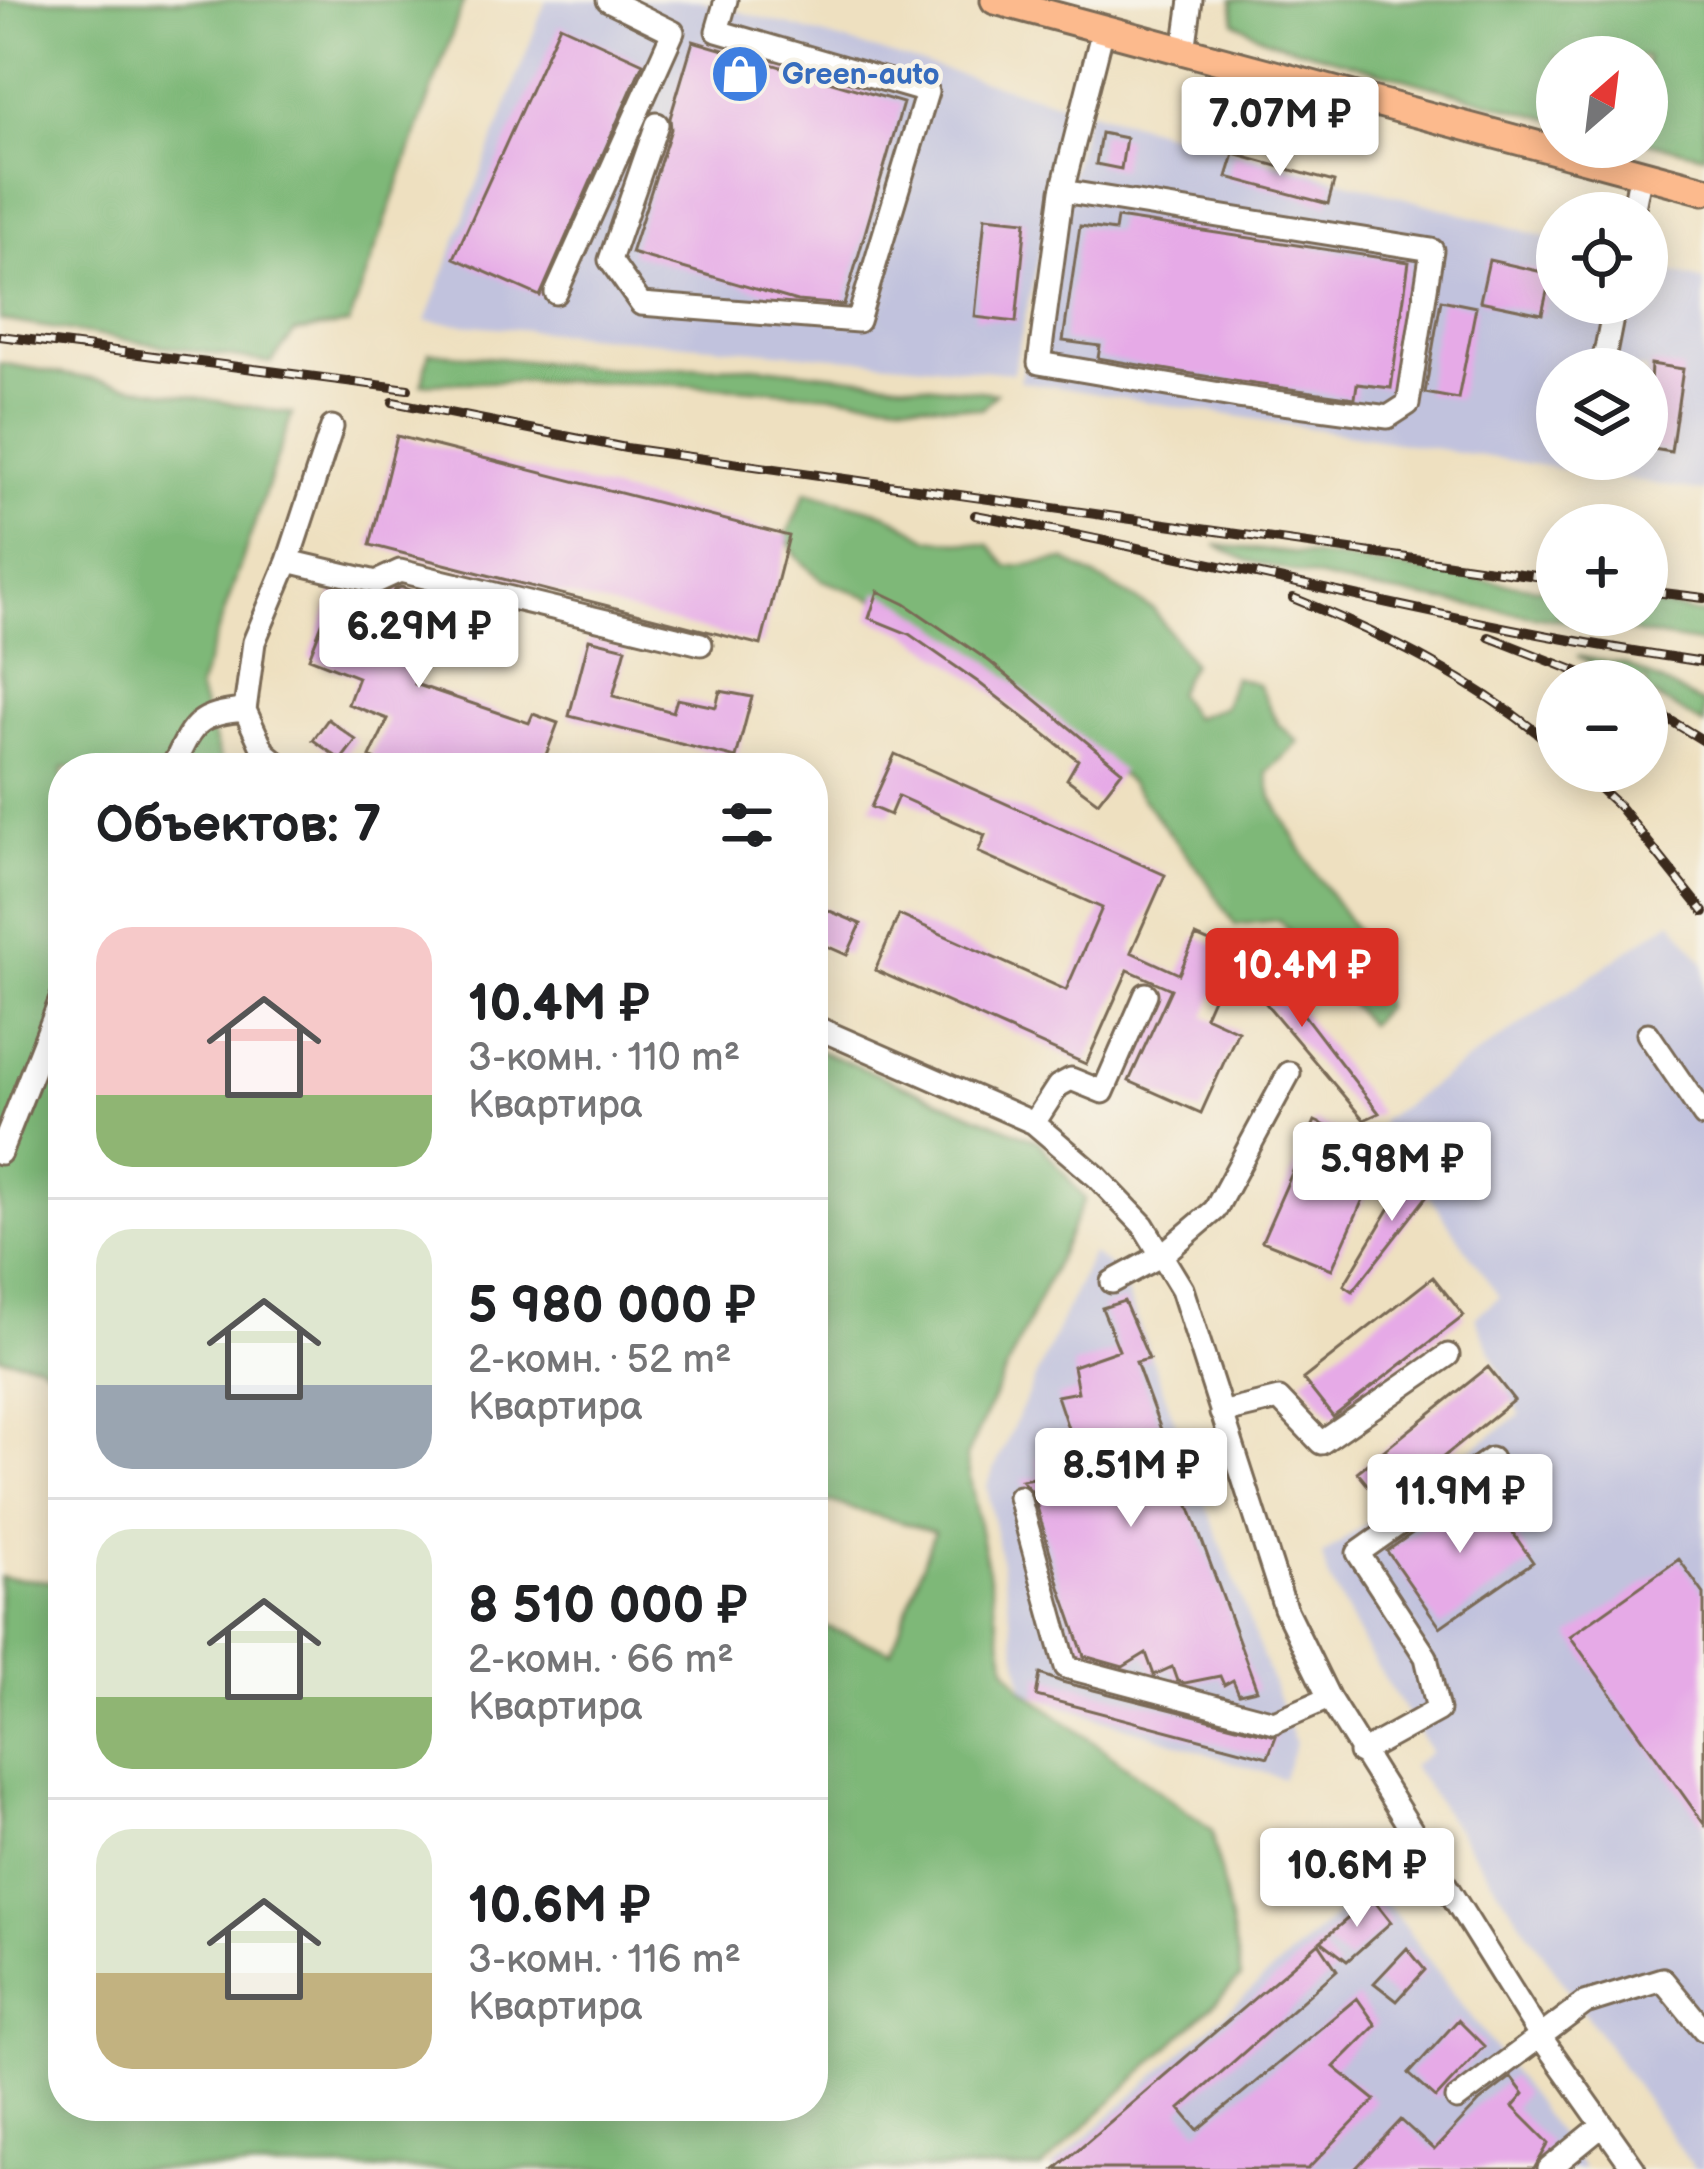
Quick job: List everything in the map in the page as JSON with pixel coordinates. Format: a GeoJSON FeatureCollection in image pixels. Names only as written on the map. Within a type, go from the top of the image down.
{"type":"FeatureCollection","features":[{"type":"Feature","properties":{"kind":"main road"},"geometry":{"type":"LineString","coordinates":[[995,0],[1704,190]]}},
{"type":"Feature","properties":{"kind":"street"},"geometry":{"type":"LineString","coordinates":[[556,293],[673,32],[608,0]]}},
{"type":"Feature","properties":{"kind":"street"},"geometry":{"type":"LineString","coordinates":[[657,124],[610,260],[641,304],[858,321],[927,92],[718,31],[726,0]]}},
{"type":"Feature","properties":{"kind":"street"},"geometry":{"type":"LineString","coordinates":[[1184,50],[1191,0]]}},
{"type":"Feature","properties":{"kind":"street"},"geometry":{"type":"LineString","coordinates":[[1062,191],[1432,250],[1408,404],[1388,416],[1238,398],[1039,363],[1062,191],[1103,29]]}},
{"type":"Feature","properties":{"kind":"street"},"geometry":{"type":"LineString","coordinates":[[1637,192],[1641,172]]}},
{"type":"Feature","properties":{"kind":"street"},"geometry":{"type":"LineString","coordinates":[[265,753],[245,710],[254,642],[288,561],[332,427]]}},
{"type":"Feature","properties":{"kind":"street"},"geometry":{"type":"LineString","coordinates":[[288,561],[376,582],[400,571],[701,644]]}},
{"type":"Feature","properties":{"kind":"street"},"geometry":{"type":"LineString","coordinates":[[180,753],[190,732],[211,712],[245,710]]}},
{"type":"Feature","properties":{"kind":"street"},"geometry":{"type":"LineString","coordinates":[[1034,1123],[1058,1086],[1071,1079],[1102,1092],[1146,994]]}},
{"type":"Feature","properties":{"kind":"street"},"geometry":{"type":"LineString","coordinates":[[0,1153],[48,1032]]}},
{"type":"Feature","properties":{"kind":"street"},"geometry":{"type":"LineString","coordinates":[[828,1033],[1034,1123],[1143,1225],[1182,1288],[1285,1608],[1329,1698],[1540,2036],[1634,2169]]}},
{"type":"Feature","properties":{"kind":"street"},"geometry":{"type":"LineString","coordinates":[[1648,1034],[1704,1116]]}},
{"type":"Feature","properties":{"kind":"street"},"geometry":{"type":"LineString","coordinates":[[1112,1282],[1162,1255],[1215,1210],[1289,1072]]}},
{"type":"Feature","properties":{"kind":"street"},"geometry":{"type":"LineString","coordinates":[[1221,1413],[1279,1399],[1321,1443],[1448,1355]]}},
{"type":"Feature","properties":{"kind":"street"},"geometry":{"type":"LineString","coordinates":[[1360,1753],[1438,1710],[1426,1657],[1358,1553],[1491,1459]]}},
{"type":"Feature","properties":{"kind":"street"},"geometry":{"type":"LineString","coordinates":[[1019,1496],[1066,1667],[1274,1722],[1329,1698]]}},
{"type":"Feature","properties":{"kind":"street"},"geometry":{"type":"LineString","coordinates":[[1457,2099],[1585,2003],[1662,1979],[1704,2030]]}},
{"type":"Feature","properties":{"kind":"street"},"geometry":{"type":"LineString","coordinates":[[1549,2169],[1603,2125]]}},
{"type":"Feature","properties":{"kind":"shaded area"},"geometry":{"type":"Polygon","coordinates":[[[546,0],[699,0],[1071,106],[1013,373],[426,321],[546,0]]]}},
{"type":"Feature","properties":{"kind":"shaded area"},"geometry":{"type":"Polygon","coordinates":[[[1087,110],[1536,234],[1536,324],[1668,324],[1668,271],[1704,281],[1704,492],[1630,480],[1668,480],[1668,348],[1536,348],[1536,465],[1019,381],[1087,110]]]}},
{"type":"Feature","properties":{"kind":"shaded area"},"geometry":{"type":"Polygon","coordinates":[[[1672,920],[1704,964],[1704,2169],[1694,2169],[1412,1766],[1431,1752],[1368,1652],[1327,1575],[1322,1555],[1520,1415],[1475,1317],[1499,1297],[1379,1122],[1672,920]]]}},
{"type":"Feature","properties":{"kind":"shaded area"},"geometry":{"type":"Polygon","coordinates":[[[1092,1253],[1120,1274],[1295,1743],[1283,1779],[1024,1692],[987,1485],[1092,1253]]]}},
{"type":"Feature","properties":{"kind":"shaded area"},"geometry":{"type":"Polygon","coordinates":[[[1372,1883],[1584,2169],[1050,2169],[1372,1883]]]}},
{"type":"Feature","properties":{"kind":"green space"},"geometry":{"type":"Polygon","coordinates":[[[0,0],[464,0],[349,324],[295,332],[271,363],[0,320],[0,0]]]}},
{"type":"Feature","properties":{"kind":"green space"},"geometry":{"type":"Polygon","coordinates":[[[1232,0],[1704,0],[1704,155],[1668,147],[1668,36],[1536,36],[1536,115],[1268,40],[1235,22],[1232,0]]]}},
{"type":"Feature","properties":{"kind":"green space"},"geometry":{"type":"Polygon","coordinates":[[[429,352],[616,369],[754,366],[996,393],[982,409],[702,386],[562,381],[422,384],[429,352]]]}},
{"type":"Feature","properties":{"kind":"green space"},"geometry":{"type":"Polygon","coordinates":[[[0,363],[292,414],[198,689],[218,753],[48,753],[48,1369],[0,1357],[0,363]]]}},
{"type":"Feature","properties":{"kind":"green space"},"geometry":{"type":"Polygon","coordinates":[[[806,492],[885,513],[930,539],[989,545],[1008,567],[1065,560],[1153,609],[1192,663],[1176,693],[1193,718],[1224,707],[1234,677],[1258,684],[1278,724],[1299,742],[1267,772],[1272,798],[1314,872],[1365,943],[1384,1008],[1368,1025],[1279,920],[1235,925],[1203,875],[1129,782],[1078,739],[896,607],[822,580],[797,557],[786,537],[806,492]]]}},
{"type":"Feature","properties":{"kind":"green space"},"geometry":{"type":"Polygon","coordinates":[[[1215,545],[1536,588],[1536,616],[1358,587],[1248,561],[1215,545]]]}},
{"type":"Feature","properties":{"kind":"green space"},"geometry":{"type":"Polygon","coordinates":[[[1668,608],[1704,614],[1704,644],[1655,636],[1668,636],[1668,608]]]}},
{"type":"Feature","properties":{"kind":"green space"},"geometry":{"type":"Polygon","coordinates":[[[1668,686],[1704,704],[1704,725],[1668,704],[1668,686]]]}},
{"type":"Feature","properties":{"kind":"green space"},"geometry":{"type":"Polygon","coordinates":[[[828,1054],[1038,1141],[1085,1199],[966,1457],[1006,1666],[1023,1690],[1212,1830],[1241,1978],[1041,2169],[0,2169],[0,1577],[48,1581],[48,2121],[828,2121],[828,1628],[892,1651],[934,1532],[828,1501],[828,1054]]]}},
{"type":"Feature","properties":{"kind":"building"},"geometry":{"type":"Polygon","coordinates":[[[560,25],[643,63],[540,296],[454,258],[560,25]]]}},
{"type":"Feature","properties":{"kind":"building"},"geometry":{"type":"Polygon","coordinates":[[[693,41],[903,103],[844,305],[797,301],[631,253],[693,41]]]}},
{"type":"Feature","properties":{"kind":"building"},"geometry":{"type":"Polygon","coordinates":[[[1101,133],[1126,138],[1121,169],[1096,164],[1101,133]]]}},
{"type":"Feature","properties":{"kind":"building"},"geometry":{"type":"Polygon","coordinates":[[[1234,154],[1334,182],[1328,204],[1227,177],[1234,154]]]}},
{"type":"Feature","properties":{"kind":"building"},"geometry":{"type":"Polygon","coordinates":[[[985,217],[1026,221],[1016,322],[975,317],[985,217]]]}},
{"type":"Feature","properties":{"kind":"building"},"geometry":{"type":"Polygon","coordinates":[[[1117,218],[1409,262],[1391,388],[1357,384],[1355,398],[1240,382],[1098,358],[1100,346],[1063,341],[1080,226],[1115,231],[1117,218]]]}},
{"type":"Feature","properties":{"kind":"building"},"geometry":{"type":"Polygon","coordinates":[[[1489,260],[1536,271],[1536,313],[1480,301],[1489,260]]]}},
{"type":"Feature","properties":{"kind":"building"},"geometry":{"type":"Polygon","coordinates":[[[1441,300],[1476,307],[1458,399],[1425,393],[1441,300]]]}},
{"type":"Feature","properties":{"kind":"building"},"geometry":{"type":"Polygon","coordinates":[[[1668,367],[1683,369],[1668,452],[1668,367]]]}},
{"type":"Feature","properties":{"kind":"building"},"geometry":{"type":"Polygon","coordinates":[[[397,436],[789,536],[761,645],[370,545],[397,436]]]}},
{"type":"Feature","properties":{"kind":"building"},"geometry":{"type":"Polygon","coordinates":[[[401,587],[445,604],[415,684],[529,723],[533,714],[558,723],[547,753],[372,753],[388,719],[348,704],[358,677],[309,658],[335,590],[386,610],[394,590],[401,587]]]}},
{"type":"Feature","properties":{"kind":"building"},"geometry":{"type":"Polygon","coordinates":[[[878,591],[989,661],[1122,771],[1098,802],[1067,779],[1078,760],[909,634],[869,618],[878,591]]]}},
{"type":"Feature","properties":{"kind":"building"},"geometry":{"type":"Polygon","coordinates":[[[589,639],[626,648],[613,696],[673,712],[677,699],[716,707],[720,691],[752,697],[737,753],[716,753],[569,716],[589,639]]]}},
{"type":"Feature","properties":{"kind":"building"},"geometry":{"type":"Polygon","coordinates":[[[328,719],[356,740],[346,753],[331,753],[313,740],[328,719]]]}},
{"type":"Feature","properties":{"kind":"building"},"geometry":{"type":"Polygon","coordinates":[[[895,754],[1165,875],[1131,952],[1179,974],[1196,936],[1233,952],[1205,1016],[1238,1031],[1201,1113],[1129,1081],[1171,989],[1128,970],[1086,1064],[875,970],[899,915],[1066,990],[1102,908],[978,852],[985,835],[898,796],[890,815],[871,807],[895,754]]]}},
{"type":"Feature","properties":{"kind":"building"},"geometry":{"type":"Polygon","coordinates":[[[828,910],[861,924],[847,955],[828,947],[828,910]]]}},
{"type":"Feature","properties":{"kind":"building"},"geometry":{"type":"Polygon","coordinates":[[[1251,946],[1379,1113],[1364,1120],[1247,981],[1235,956],[1251,946]]]}},
{"type":"Feature","properties":{"kind":"building"},"geometry":{"type":"Polygon","coordinates":[[[1315,1121],[1384,1152],[1332,1269],[1262,1241],[1315,1121]]]}},
{"type":"Feature","properties":{"kind":"building"},"geometry":{"type":"Polygon","coordinates":[[[1416,1164],[1432,1190],[1353,1291],[1344,1285],[1416,1164]]]}},
{"type":"Feature","properties":{"kind":"building"},"geometry":{"type":"Polygon","coordinates":[[[1433,1277],[1464,1316],[1333,1417],[1303,1379],[1433,1277]]]}},
{"type":"Feature","properties":{"kind":"building"},"geometry":{"type":"Polygon","coordinates":[[[1124,1301],[1149,1359],[1136,1362],[1257,1690],[1239,1694],[1233,1680],[1224,1685],[1220,1676],[1177,1681],[1172,1667],[1154,1675],[1146,1653],[1123,1667],[1084,1656],[1033,1493],[1021,1480],[1041,1477],[1036,1458],[1075,1449],[1057,1396],[1078,1392],[1073,1366],[1119,1350],[1102,1308],[1124,1301]]]}},
{"type":"Feature","properties":{"kind":"building"},"geometry":{"type":"Polygon","coordinates":[[[1488,1367],[1514,1400],[1384,1505],[1357,1472],[1488,1367]]]}},
{"type":"Feature","properties":{"kind":"building"},"geometry":{"type":"Polygon","coordinates":[[[1480,1485],[1533,1562],[1440,1627],[1387,1551],[1480,1485]]]}},
{"type":"Feature","properties":{"kind":"building"},"geometry":{"type":"Polygon","coordinates":[[[1679,1559],[1704,1594],[1704,1824],[1570,1636],[1679,1559]]]}},
{"type":"Feature","properties":{"kind":"building"},"geometry":{"type":"Polygon","coordinates":[[[1040,1674],[1276,1736],[1268,1757],[1036,1696],[1040,1674]]]}},
{"type":"Feature","properties":{"kind":"building"},"geometry":{"type":"Polygon","coordinates":[[[1372,1898],[1391,1922],[1347,1961],[1321,1941],[1372,1898]]]}},
{"type":"Feature","properties":{"kind":"building"},"geometry":{"type":"Polygon","coordinates":[[[1319,1943],[1337,1970],[1180,2109],[1198,2130],[1357,1998],[1376,2025],[1334,2067],[1375,2100],[1308,2169],[1055,2169],[1319,1943]]]}},
{"type":"Feature","properties":{"kind":"building"},"geometry":{"type":"Polygon","coordinates":[[[1407,1948],[1425,1970],[1397,2001],[1374,1983],[1407,1948]]]}},
{"type":"Feature","properties":{"kind":"building"},"geometry":{"type":"Polygon","coordinates":[[[1458,2020],[1484,2046],[1436,2098],[1409,2074],[1458,2020]]]}},
{"type":"Feature","properties":{"kind":"building"},"geometry":{"type":"Polygon","coordinates":[[[1511,2077],[1524,2094],[1513,2107],[1549,2143],[1534,2169],[1355,2169],[1401,2120],[1434,2150],[1480,2101],[1511,2077]]]}},
{"type":"Feature","properties":{"kind":"railway"},"geometry":{"type":"LineString","coordinates":[[0,336],[408,389]]}},
{"type":"Feature","properties":{"kind":"railway"},"geometry":{"type":"LineString","coordinates":[[393,402],[626,448],[1536,576]]}},
{"type":"Feature","properties":{"kind":"railway"},"geometry":{"type":"LineString","coordinates":[[975,515],[1521,631],[1704,662]]}},
{"type":"Feature","properties":{"kind":"railway"},"geometry":{"type":"LineString","coordinates":[[1668,594],[1704,598]]}},
{"type":"Feature","properties":{"kind":"railway"},"geometry":{"type":"LineString","coordinates":[[1293,598],[1431,663],[1536,732]]}},
{"type":"Feature","properties":{"kind":"railway"},"geometry":{"type":"LineString","coordinates":[[1489,637],[1548,660]]}},
{"type":"Feature","properties":{"kind":"railway"},"geometry":{"type":"LineString","coordinates":[[1668,719],[1704,741]]}},
{"type":"Feature","properties":{"kind":"railway"},"geometry":{"type":"LineString","coordinates":[[1604,792],[1704,912]]}},
{"type":"Feature","properties":{"kind":"place","name":"Green-auto"},"geometry":{"type":"Point","coordinates":[740,74]}}]}
